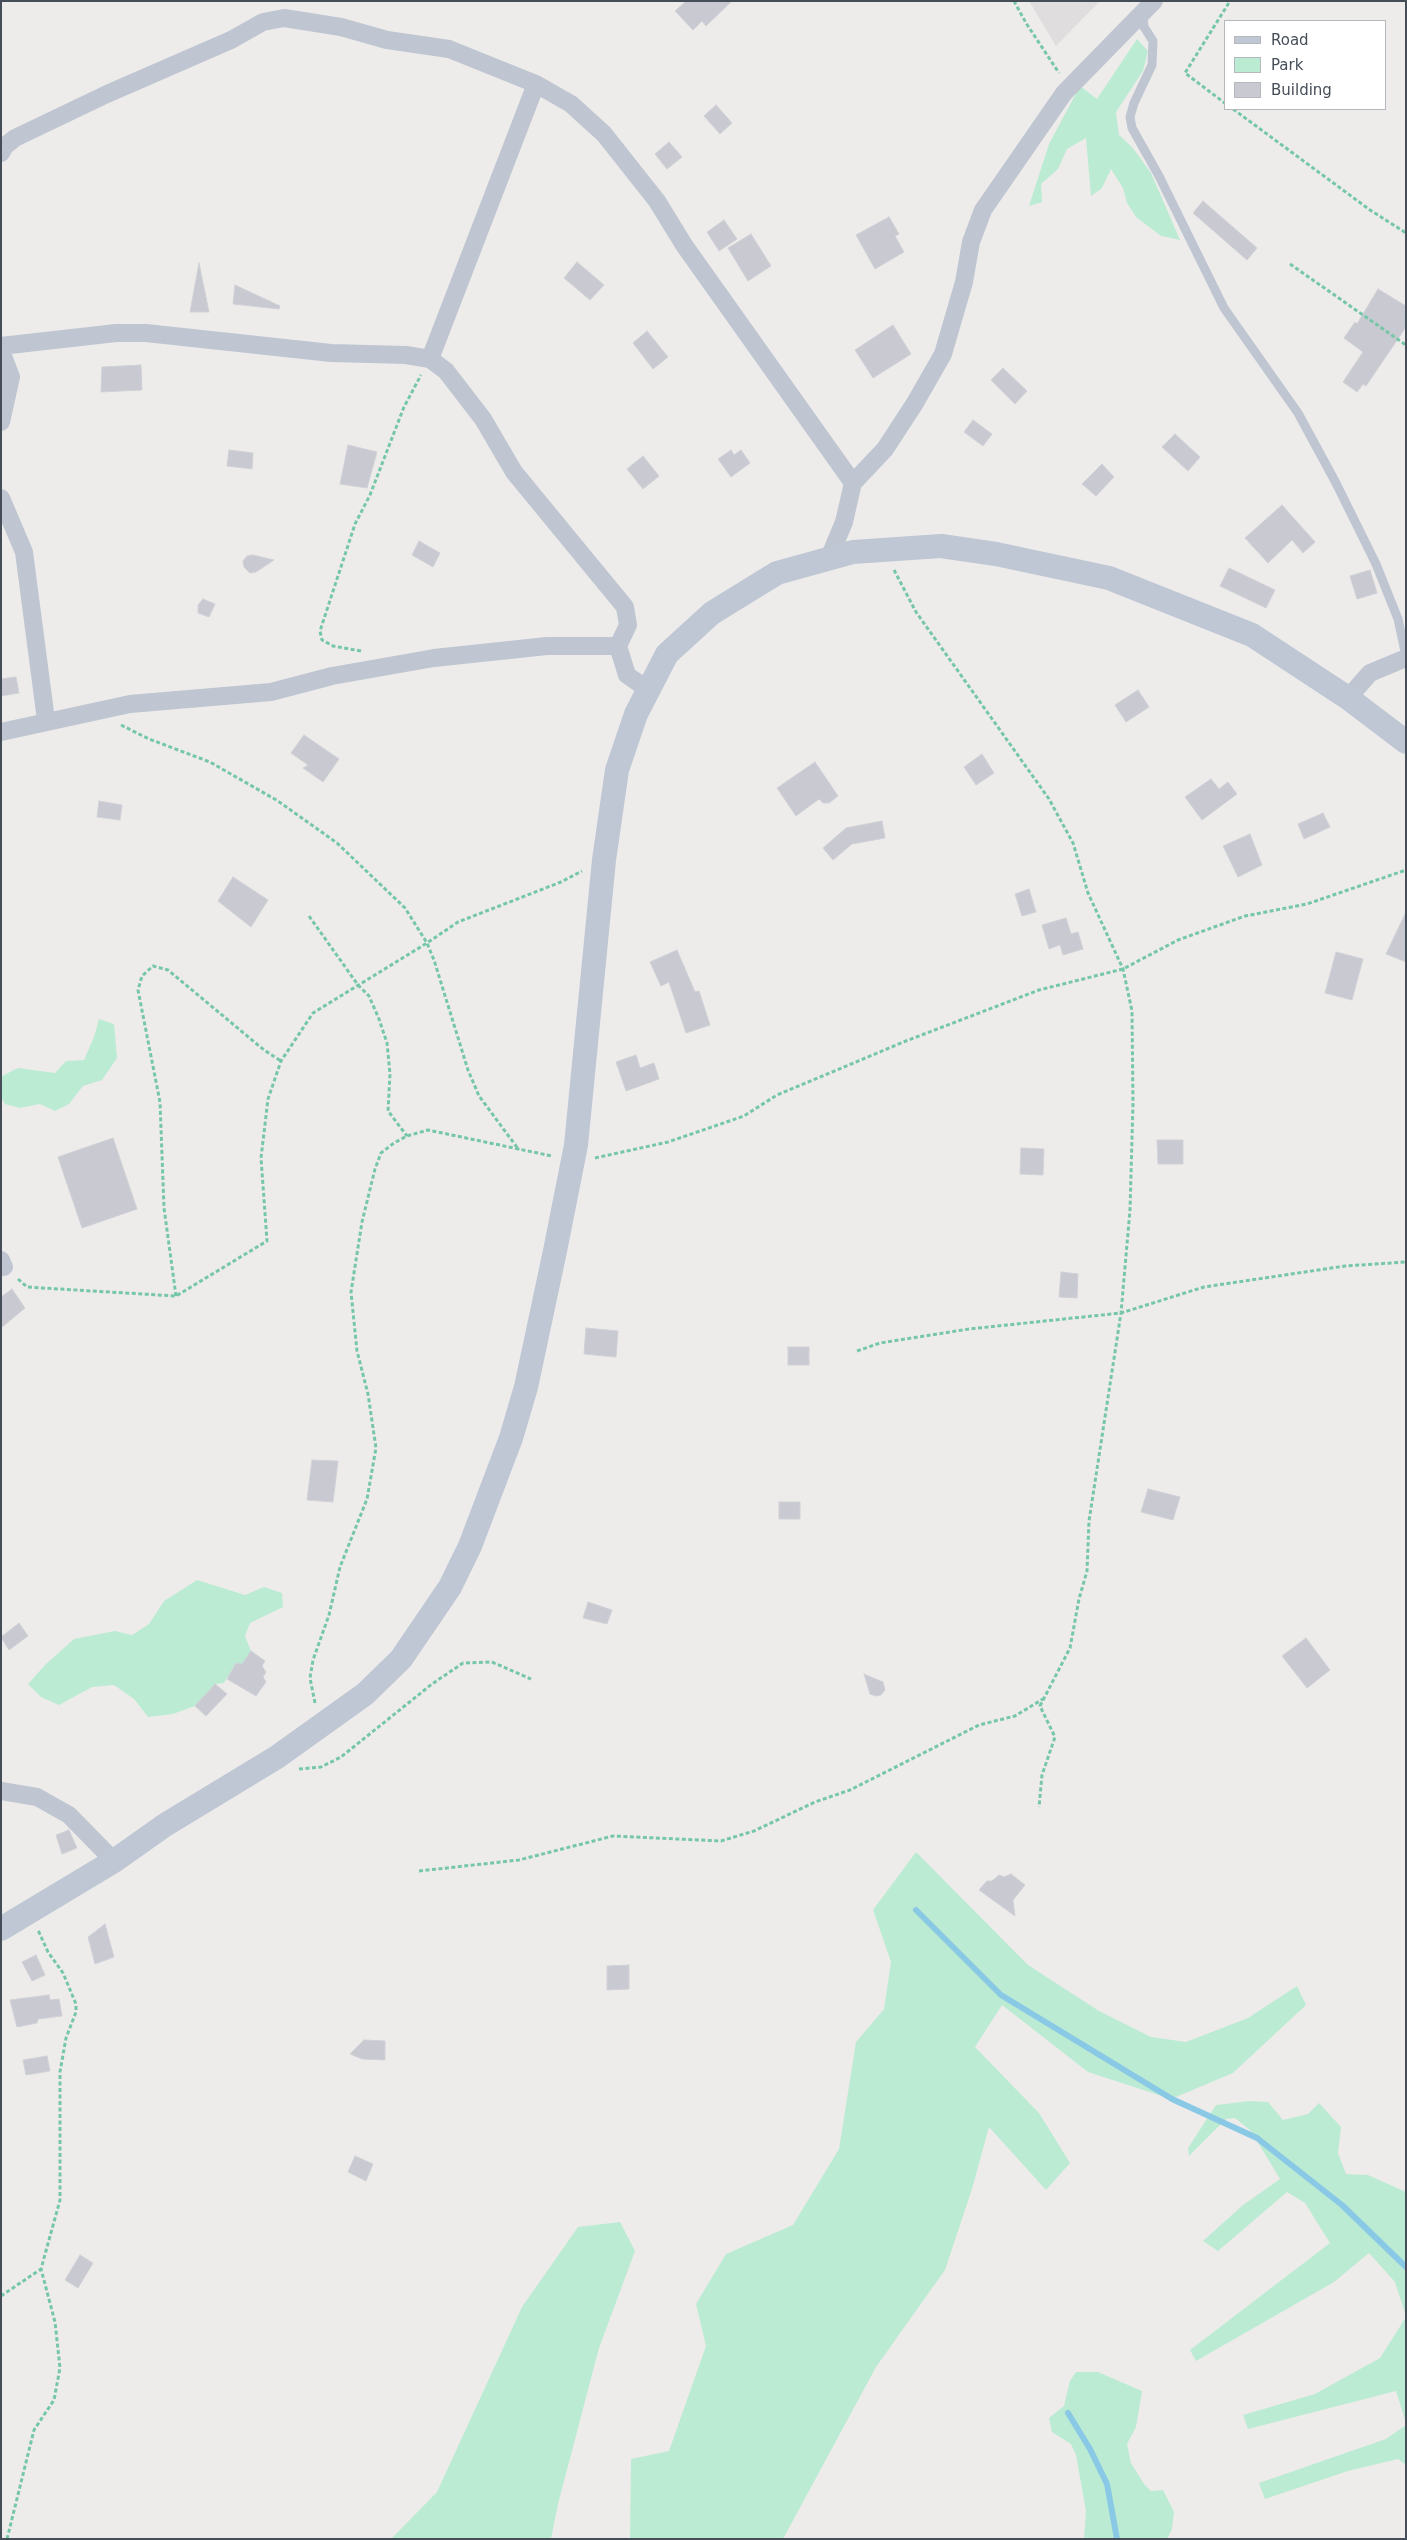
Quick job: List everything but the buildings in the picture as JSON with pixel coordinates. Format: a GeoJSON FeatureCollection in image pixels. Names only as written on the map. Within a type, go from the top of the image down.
{"type":"FeatureCollection","features":[{"type":"Feature","properties":{"kind":"main road"},"geometry":{"type":"LineString","coordinates":[[1,1929],[114,1861],[165,1825],[277,1757],[365,1694],[401,1659],[450,1587],[466,1554],[511,1438],[526,1387],[573,1162],[604,860],[617,770],[647,690],[668,654],[712,613],[777,573],[853,552],[941,546],[996,554],[1109,578],[1252,635],[1348,698],[1406,742]]}},
{"type":"Feature","properties":{"kind":"street"},"geometry":{"type":"LineString","coordinates":[[829,558],[844,522],[853,483],[885,449],[915,403],[942,354],[964,282],[971,242],[983,210],[1064,93],[1088,67],[1143,15],[1154,1]]}},
{"type":"Feature","properties":{"kind":"street"},"geometry":{"type":"LineString","coordinates":[[1,153],[5,146],[15,138],[107,94],[231,40],[263,22],[284,18],[341,27],[387,40],[449,49],[536,84],[571,104],[604,134],[658,201],[684,245],[853,483]]}},
{"type":"Feature","properties":{"kind":"street"},"geometry":{"type":"LineString","coordinates":[[430,359],[536,84]]}},
{"type":"Feature","properties":{"kind":"street"},"geometry":{"type":"LineString","coordinates":[[1,346],[116,333],[146,333],[312,351],[425,356],[446,371],[462,391],[484,419],[514,472],[625,607],[628,625],[618,646],[627,675],[647,690]]}},
{"type":"Feature","properties":{"kind":"street"},"geometry":{"type":"LineString","coordinates":[[1,351],[11,377],[1,422]]}},
{"type":"Feature","properties":{"kind":"street"},"geometry":{"type":"LineString","coordinates":[[1,498],[24,552],[46,720]]}},
{"type":"Feature","properties":{"kind":"street"},"geometry":{"type":"LineString","coordinates":[[1,732],[46,720],[130,704],[271,692],[332,676],[434,658],[547,646],[618,646]]}},
{"type":"Feature","properties":{"kind":"street"},"geometry":{"type":"LineString","coordinates":[[1348,698],[1370,673],[1406,657]]}},
{"type":"Feature","properties":{"kind":"street"},"geometry":{"type":"LineString","coordinates":[[1,1791],[37,1797],[69,1815],[114,1861]]}},
{"type":"Feature","properties":{"kind":"lane"},"geometry":{"type":"LineString","coordinates":[[1143,15],[1144,27],[1153,40],[1152,65],[1134,103],[1130,118],[1132,128],[1159,176],[1224,308],[1298,413],[1336,483],[1376,564],[1398,618],[1406,657]]}},
{"type":"Feature","properties":{"kind":"path"},"geometry":{"type":"LineString","coordinates":[[1014,1],[1026,24],[1059,71],[1064,93]]}},
{"type":"Feature","properties":{"kind":"path"},"geometry":{"type":"LineString","coordinates":[[1224,102],[1185,73],[1230,1]]}},
{"type":"Feature","properties":{"kind":"path"},"geometry":{"type":"LineString","coordinates":[[1234,110],[1370,210],[1406,233]]}},
{"type":"Feature","properties":{"kind":"path"},"geometry":{"type":"LineString","coordinates":[[1290,264],[1406,344]]}},
{"type":"Feature","properties":{"kind":"path"},"geometry":{"type":"LineString","coordinates":[[364,651],[333,646],[322,640],[320,631],[355,524],[370,494],[404,407],[430,359]]}},
{"type":"Feature","properties":{"kind":"path"},"geometry":{"type":"LineString","coordinates":[[883,550],[916,612],[1049,798],[1072,842],[1088,893],[1123,969],[1132,1011],[1134,1102],[1130,1210],[1121,1313],[1089,1521],[1087,1571],[1079,1599],[1070,1648],[1040,1706],[1054,1737],[1042,1775],[1039,1807]]}},
{"type":"Feature","properties":{"kind":"path"},"geometry":{"type":"LineString","coordinates":[[95,712],[149,739],[210,762],[286,806],[337,843],[405,908],[427,943],[468,1070],[479,1096],[520,1150]]}},
{"type":"Feature","properties":{"kind":"path"},"geometry":{"type":"LineString","coordinates":[[3,1264],[27,1286],[176,1296],[267,1241],[261,1158],[268,1099],[281,1061],[313,1013],[458,922],[561,882],[604,860]]}},
{"type":"Feature","properties":{"kind":"path"},"geometry":{"type":"LineString","coordinates":[[310,1678],[340,1567],[367,1499],[376,1448],[368,1394],[357,1351],[351,1292],[362,1222],[374,1169],[381,1154],[394,1143],[407,1136],[428,1130],[573,1162],[630,1152],[744,1116],[777,1095],[1030,993],[1123,969],[1178,940],[1245,916],[1307,904],[1406,870]]}},
{"type":"Feature","properties":{"kind":"path"},"geometry":{"type":"LineString","coordinates":[[309,916],[358,985],[369,996],[387,1043],[390,1074],[388,1111],[407,1136]]}},
{"type":"Feature","properties":{"kind":"path"},"geometry":{"type":"LineString","coordinates":[[176,1296],[164,1208],[160,1102],[138,990],[142,976],[153,966],[168,970],[264,1050],[281,1061]]}},
{"type":"Feature","properties":{"kind":"path"},"geometry":{"type":"LineString","coordinates":[[857,1351],[880,1343],[969,1328],[1121,1313],[1204,1287],[1345,1266],[1406,1262]]}},
{"type":"Feature","properties":{"kind":"path"},"geometry":{"type":"LineString","coordinates":[[277,1757],[293,1770],[321,1767],[341,1757],[432,1684],[463,1663],[492,1662],[531,1679]]}},
{"type":"Feature","properties":{"kind":"path"},"geometry":{"type":"LineString","coordinates":[[419,1870],[519,1860],[613,1836],[721,1840],[729,1838],[754,1831],[815,1802],[850,1790],[979,1725],[1015,1716],[1044,1699]]}},
{"type":"Feature","properties":{"kind":"path"},"geometry":{"type":"LineString","coordinates":[[8,2539],[34,2430],[54,2400],[60,2368],[55,2322],[41,2269],[60,2200],[60,2072],[66,2038],[76,2012],[76,2004],[63,1973],[48,1952],[29,1911]]}},
{"type":"Feature","properties":{"kind":"path"},"geometry":{"type":"LineString","coordinates":[[1,2296],[41,2269]]}},
{"type":"Feature","properties":{"kind":"shaded area"},"geometry":{"type":"Polygon","coordinates":[[[1029,1],[1100,1],[1056,46],[1029,1]]]}},
{"type":"Feature","properties":{"kind":"green space"},"geometry":{"type":"Polygon","coordinates":[[[1137,39],[1148,51],[1143,71],[1116,112],[1119,135],[1133,148],[1151,173],[1180,240],[1161,236],[1136,217],[1127,203],[1123,188],[1111,169],[1102,188],[1091,196],[1086,138],[1067,149],[1058,169],[1041,184],[1042,202],[1029,206],[1049,144],[1080,86],[1097,99],[1137,39]]]}},
{"type":"Feature","properties":{"kind":"green space"},"geometry":{"type":"Polygon","coordinates":[[[99,1019],[114,1024],[117,1058],[102,1080],[83,1086],[69,1104],[55,1111],[40,1104],[20,1108],[5,1104],[1,1097],[2,1076],[18,1068],[55,1073],[66,1061],[84,1060],[99,1019]]]}},
{"type":"Feature","properties":{"kind":"green space"},"geometry":{"type":"Polygon","coordinates":[[[197,1580],[245,1595],[264,1587],[282,1593],[283,1607],[250,1623],[245,1636],[251,1651],[242,1664],[236,1663],[224,1683],[215,1684],[195,1706],[173,1714],[148,1717],[134,1699],[114,1685],[92,1687],[59,1705],[41,1697],[28,1684],[45,1665],[74,1639],[115,1631],[132,1635],[149,1624],[164,1601],[197,1580]]]}},
{"type":"Feature","properties":{"kind":"green space"},"geometry":{"type":"Polygon","coordinates":[[[916,1852],[1028,1965],[1099,2011],[1151,2037],[1186,2042],[1248,2018],[1297,1986],[1306,2005],[1233,2073],[1171,2099],[1088,2072],[1002,2005],[975,2047],[1039,2113],[1070,2163],[1046,2190],[989,2127],[972,2189],[945,2270],[876,2367],[783,2539],[630,2539],[631,2459],[669,2451],[706,2346],[696,2304],[726,2254],[793,2225],[839,2149],[856,2042],[884,2009],[891,1962],[873,1910],[916,1852]]]}},
{"type":"Feature","properties":{"kind":"green space"},"geometry":{"type":"Polygon","coordinates":[[[1250,2101],[1268,2102],[1283,2120],[1308,2114],[1319,2103],[1341,2127],[1338,2153],[1346,2174],[1368,2175],[1406,2192],[1406,2316],[1395,2282],[1369,2253],[1334,2282],[1196,2361],[1190,2350],[1330,2243],[1305,2203],[1287,2192],[1218,2251],[1203,2241],[1243,2205],[1280,2179],[1251,2131],[1235,2118],[1226,2119],[1189,2156],[1188,2148],[1216,2105],[1250,2101]]]}},
{"type":"Feature","properties":{"kind":"green space"},"geometry":{"type":"Polygon","coordinates":[[[620,2222],[635,2251],[599,2348],[558,2504],[551,2539],[391,2539],[437,2492],[522,2307],[578,2227],[620,2222]]]}},
{"type":"Feature","properties":{"kind":"green space"},"geometry":{"type":"Polygon","coordinates":[[[1406,2317],[1406,2423],[1396,2391],[1248,2429],[1243,2415],[1315,2394],[1380,2358],[1406,2317]]]}},
{"type":"Feature","properties":{"kind":"green space"},"geometry":{"type":"Polygon","coordinates":[[[1076,2372],[1098,2372],[1142,2391],[1136,2427],[1127,2444],[1131,2463],[1144,2484],[1151,2491],[1163,2490],[1174,2512],[1172,2529],[1167,2539],[1084,2539],[1086,2511],[1076,2455],[1071,2444],[1052,2432],[1049,2418],[1064,2406],[1070,2381],[1076,2372]]]}},
{"type":"Feature","properties":{"kind":"green space"},"geometry":{"type":"Polygon","coordinates":[[[1406,2425],[1406,2465],[1398,2459],[1348,2471],[1265,2499],[1259,2483],[1386,2439],[1406,2425]]]}},
{"type":"Feature","properties":{"kind":"waterway"},"geometry":{"type":"LineString","coordinates":[[916,1910],[1001,1995],[1172,2099],[1257,2138],[1342,2205],[1406,2267]]}},
{"type":"Feature","properties":{"kind":"waterway"},"geometry":{"type":"LineString","coordinates":[[1068,2413],[1090,2449],[1107,2484],[1117,2539]]}}]}
